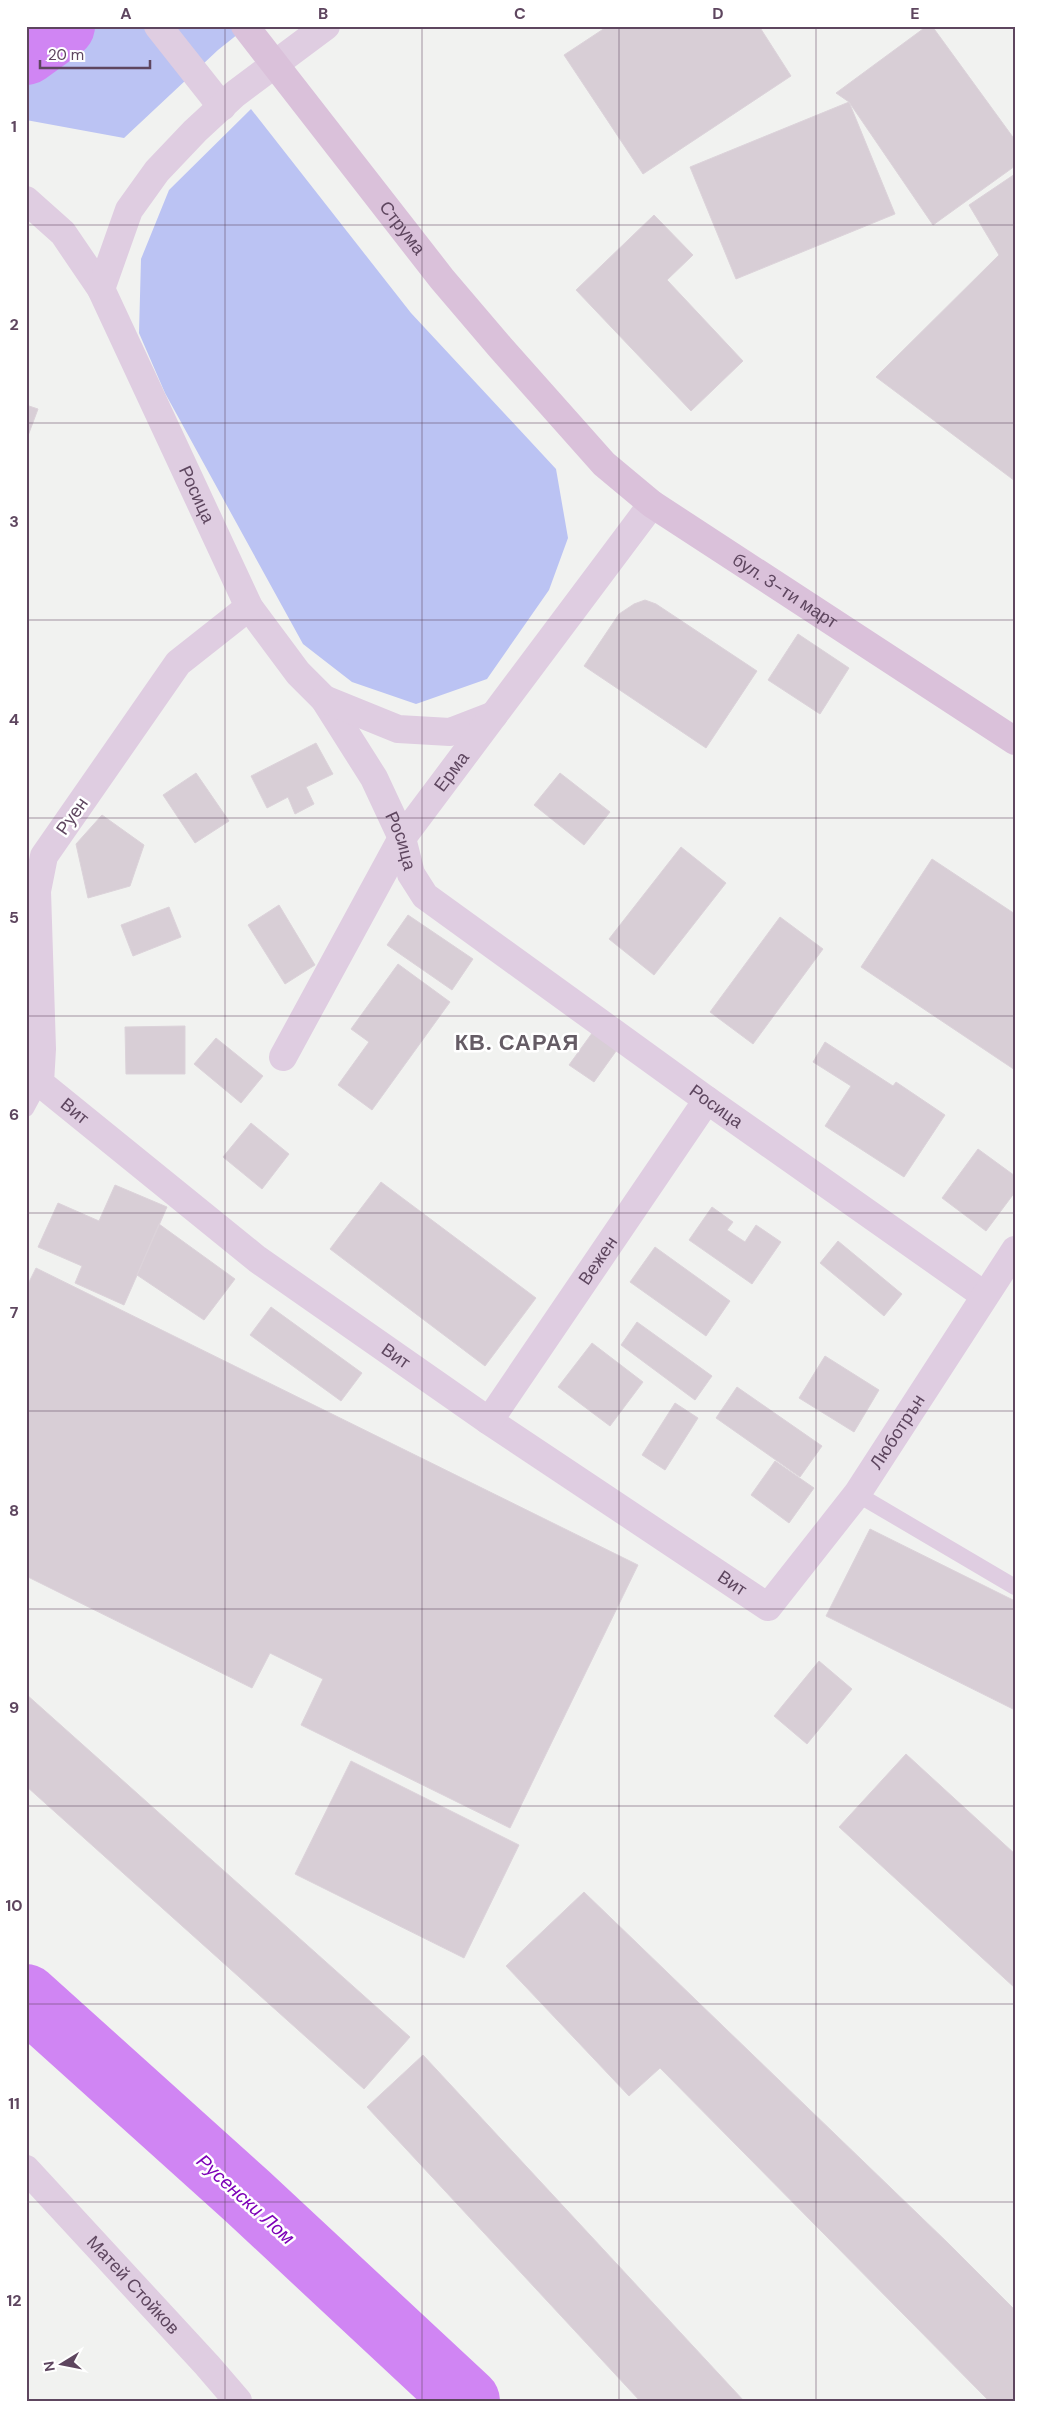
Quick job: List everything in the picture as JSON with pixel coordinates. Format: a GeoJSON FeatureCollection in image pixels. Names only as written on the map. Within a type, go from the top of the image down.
{"type":"FeatureCollection","features":[{"type":"Feature","properties":{"kind":"main road","name":"Струма"},"geometry":{"type":"LineString","coordinates":[[245,26],[442,279],[568,424]]}},
{"type":"Feature","properties":{"kind":"main road","name":"бул. 3-ти март"},"geometry":{"type":"LineString","coordinates":[[568,424],[604,464],[652,504],[1015,741]]}},
{"type":"Feature","properties":{"kind":"street"},"geometry":{"type":"LineString","coordinates":[[101,289],[129,210],[139,195],[196,131],[235,94],[326,26]]}},
{"type":"Feature","properties":{"kind":"street"},"geometry":{"type":"LineString","coordinates":[[166,37],[222,107]]}},
{"type":"Feature","properties":{"kind":"street","name":"Росица"},"geometry":{"type":"LineString","coordinates":[[26,200],[64,233],[101,289],[249,607],[298,674],[324,699],[374,778],[402,838],[411,874],[425,896],[707,1100],[984,1295]]}},
{"type":"Feature","properties":{"kind":"street","name":"Ерма"},"geometry":{"type":"LineString","coordinates":[[283,1057],[402,838],[652,504]]}},
{"type":"Feature","properties":{"kind":"street","name":"Руен"},"geometry":{"type":"LineString","coordinates":[[40,1083],[42,1049],[37,890],[44,856],[178,663],[249,607]]}},
{"type":"Feature","properties":{"kind":"street"},"geometry":{"type":"LineString","coordinates":[[324,699],[398,729],[450,732],[494,715]]}},
{"type":"Feature","properties":{"kind":"street","name":"Вит"},"geometry":{"type":"LineString","coordinates":[[40,1083],[257,1259],[489,1421],[768,1606]]}},
{"type":"Feature","properties":{"kind":"street","name":"Вежен"},"geometry":{"type":"LineString","coordinates":[[489,1421],[707,1100]]}},
{"type":"Feature","properties":{"kind":"street","name":"Люботрън"},"geometry":{"type":"LineString","coordinates":[[768,1606],[857,1494],[984,1295],[1015,1250]]}},
{"type":"Feature","properties":{"kind":"street","name":"Матей Стойков"},"geometry":{"type":"LineString","coordinates":[[26,2169],[208,2365],[238,2401]]}},
{"type":"Feature","properties":{"kind":"lane"},"geometry":{"type":"LineString","coordinates":[[26,1109],[40,1083]]}},
{"type":"Feature","properties":{"kind":"lane"},"geometry":{"type":"LineString","coordinates":[[857,1494],[1015,1587]]}},
{"type":"Feature","properties":{"kind":"shaded area"},"geometry":{"type":"Polygon","coordinates":[[[26,26],[248,26],[218,50],[124,138],[26,120],[26,26]]]}},
{"type":"Feature","properties":{"kind":"shaded area"},"geometry":{"type":"Polygon","coordinates":[[[251,109],[411,313],[556,469],[568,538],[549,590],[487,679],[416,704],[352,682],[303,644],[165,393],[139,333],[141,259],[169,190],[251,109]]]}},
{"type":"Feature","properties":{"kind":"building"},"geometry":{"type":"Polygon","coordinates":[[[608,26],[759,26],[791,76],[643,174],[564,55],[608,26]]]}},
{"type":"Feature","properties":{"kind":"building"},"geometry":{"type":"Polygon","coordinates":[[[927,26],[932,26],[1015,140],[1015,166],[933,225],[849,102],[836,93],[927,26]]]}},
{"type":"Feature","properties":{"kind":"building"},"geometry":{"type":"Polygon","coordinates":[[[849,102],[895,214],[736,279],[690,167],[849,102]]]}},
{"type":"Feature","properties":{"kind":"building"},"geometry":{"type":"Polygon","coordinates":[[[1015,174],[1015,481],[876,377],[999,255],[969,205],[1015,174]]]}},
{"type":"Feature","properties":{"kind":"building"},"geometry":{"type":"Polygon","coordinates":[[[654,215],[693,255],[667,280],[743,361],[691,411],[576,290],[654,215]]]}},
{"type":"Feature","properties":{"kind":"building"},"geometry":{"type":"Polygon","coordinates":[[[26,405],[38,409],[26,441],[26,405]]]}},
{"type":"Feature","properties":{"kind":"building"},"geometry":{"type":"Polygon","coordinates":[[[645,600],[656,604],[757,671],[706,748],[584,666],[619,614],[634,604],[645,600]]]}},
{"type":"Feature","properties":{"kind":"building"},"geometry":{"type":"Polygon","coordinates":[[[798,634],[849,668],[820,714],[768,680],[798,634]]]}},
{"type":"Feature","properties":{"kind":"building"},"geometry":{"type":"Polygon","coordinates":[[[316,743],[333,774],[306,787],[314,804],[295,814],[288,797],[267,808],[251,776],[316,743]]]}},
{"type":"Feature","properties":{"kind":"building"},"geometry":{"type":"Polygon","coordinates":[[[196,773],[229,821],[195,843],[163,795],[196,773]]]}},
{"type":"Feature","properties":{"kind":"building"},"geometry":{"type":"Polygon","coordinates":[[[560,773],[610,812],[584,845],[534,805],[560,773]]]}},
{"type":"Feature","properties":{"kind":"building"},"geometry":{"type":"Polygon","coordinates":[[[102,815],[144,845],[130,886],[88,898],[76,844],[102,815]]]}},
{"type":"Feature","properties":{"kind":"building"},"geometry":{"type":"Polygon","coordinates":[[[681,847],[726,883],[654,975],[609,939],[681,847]]]}},
{"type":"Feature","properties":{"kind":"building"},"geometry":{"type":"Polygon","coordinates":[[[932,859],[1015,914],[1015,1070],[861,967],[932,859]]]}},
{"type":"Feature","properties":{"kind":"building"},"geometry":{"type":"Polygon","coordinates":[[[279,905],[315,965],[285,984],[248,925],[279,905]]]}},
{"type":"Feature","properties":{"kind":"building"},"geometry":{"type":"Polygon","coordinates":[[[169,907],[181,937],[133,956],[121,925],[169,907]]]}},
{"type":"Feature","properties":{"kind":"building"},"geometry":{"type":"Polygon","coordinates":[[[408,915],[473,959],[452,990],[387,945],[408,915]]]}},
{"type":"Feature","properties":{"kind":"building"},"geometry":{"type":"Polygon","coordinates":[[[780,917],[823,949],[753,1044],[710,1012],[780,917]]]}},
{"type":"Feature","properties":{"kind":"building"},"geometry":{"type":"Polygon","coordinates":[[[398,964],[450,1002],[372,1110],[338,1085],[369,1042],[351,1029],[398,964]]]}},
{"type":"Feature","properties":{"kind":"building"},"geometry":{"type":"Polygon","coordinates":[[[185,1026],[185,1074],[126,1074],[125,1027],[185,1026]]]}},
{"type":"Feature","properties":{"kind":"building"},"geometry":{"type":"Polygon","coordinates":[[[595,1029],[619,1047],[594,1082],[569,1065],[595,1029]]]}},
{"type":"Feature","properties":{"kind":"building"},"geometry":{"type":"Polygon","coordinates":[[[216,1038],[263,1076],[241,1103],[194,1064],[216,1038]]]}},
{"type":"Feature","properties":{"kind":"building"},"geometry":{"type":"Polygon","coordinates":[[[825,1042],[893,1086],[896,1082],[945,1115],[904,1177],[825,1126],[851,1086],[813,1062],[825,1042]]]}},
{"type":"Feature","properties":{"kind":"building"},"geometry":{"type":"Polygon","coordinates":[[[251,1123],[289,1154],[262,1189],[223,1157],[251,1123]]]}},
{"type":"Feature","properties":{"kind":"building"},"geometry":{"type":"Polygon","coordinates":[[[978,1149],[1015,1176],[1015,1192],[986,1231],[942,1198],[978,1149]]]}},
{"type":"Feature","properties":{"kind":"building"},"geometry":{"type":"Polygon","coordinates":[[[381,1182],[536,1298],[485,1366],[330,1249],[381,1182]]]}},
{"type":"Feature","properties":{"kind":"building"},"geometry":{"type":"Polygon","coordinates":[[[115,1185],[167,1207],[124,1305],[75,1283],[82,1266],[38,1247],[58,1203],[99,1221],[115,1185]]]}},
{"type":"Feature","properties":{"kind":"building"},"geometry":{"type":"Polygon","coordinates":[[[712,1207],[733,1222],[727,1230],[745,1242],[756,1225],[781,1242],[752,1284],[689,1240],[712,1207]]]}},
{"type":"Feature","properties":{"kind":"building"},"geometry":{"type":"Polygon","coordinates":[[[159,1224],[235,1279],[204,1320],[137,1275],[159,1224]]]}},
{"type":"Feature","properties":{"kind":"building"},"geometry":{"type":"Polygon","coordinates":[[[838,1241],[902,1294],[884,1316],[820,1263],[838,1241]]]}},
{"type":"Feature","properties":{"kind":"building"},"geometry":{"type":"Polygon","coordinates":[[[655,1247],[730,1301],[706,1336],[630,1282],[655,1247]]]}},
{"type":"Feature","properties":{"kind":"building"},"geometry":{"type":"Polygon","coordinates":[[[36,1268],[638,1565],[510,1828],[301,1725],[323,1679],[270,1653],[252,1688],[26,1576],[26,1288],[36,1268]]]}},
{"type":"Feature","properties":{"kind":"building"},"geometry":{"type":"Polygon","coordinates":[[[271,1307],[362,1373],[341,1401],[250,1335],[271,1307]]]}},
{"type":"Feature","properties":{"kind":"building"},"geometry":{"type":"Polygon","coordinates":[[[637,1322],[712,1376],[695,1400],[621,1345],[637,1322]]]}},
{"type":"Feature","properties":{"kind":"building"},"geometry":{"type":"Polygon","coordinates":[[[592,1343],[643,1382],[610,1426],[558,1387],[592,1343]]]}},
{"type":"Feature","properties":{"kind":"building"},"geometry":{"type":"Polygon","coordinates":[[[825,1356],[879,1390],[854,1432],[799,1398],[825,1356]]]}},
{"type":"Feature","properties":{"kind":"building"},"geometry":{"type":"Polygon","coordinates":[[[737,1387],[822,1446],[800,1477],[716,1418],[737,1387]]]}},
{"type":"Feature","properties":{"kind":"building"},"geometry":{"type":"Polygon","coordinates":[[[675,1403],[698,1418],[665,1470],[642,1455],[675,1403]]]}},
{"type":"Feature","properties":{"kind":"building"},"geometry":{"type":"Polygon","coordinates":[[[775,1461],[814,1488],[789,1523],[751,1495],[775,1461]]]}},
{"type":"Feature","properties":{"kind":"building"},"geometry":{"type":"Polygon","coordinates":[[[870,1529],[1015,1601],[1015,1710],[826,1616],[870,1529]]]}},
{"type":"Feature","properties":{"kind":"building"},"geometry":{"type":"Polygon","coordinates":[[[819,1661],[852,1689],[807,1744],[774,1716],[819,1661]]]}},
{"type":"Feature","properties":{"kind":"building"},"geometry":{"type":"Polygon","coordinates":[[[26,1694],[410,2037],[364,2089],[26,1786],[26,1694]]]}},
{"type":"Feature","properties":{"kind":"building"},"geometry":{"type":"Polygon","coordinates":[[[906,1754],[1015,1854],[1015,1988],[839,1827],[906,1754]]]}},
{"type":"Feature","properties":{"kind":"building"},"geometry":{"type":"Polygon","coordinates":[[[351,1761],[519,1845],[464,1958],[295,1874],[351,1761]]]}},
{"type":"Feature","properties":{"kind":"building"},"geometry":{"type":"Polygon","coordinates":[[[584,1892],[1015,2310],[1015,2401],[989,2401],[660,2068],[629,2096],[506,1966],[584,1892]]]}},
{"type":"Feature","properties":{"kind":"building"},"geometry":{"type":"Polygon","coordinates":[[[423,2055],[744,2401],[640,2401],[367,2107],[423,2055]]]}},
{"type":"Feature","properties":{"kind":"waterway","name":"Русенски Лом"},"geometry":{"type":"LineString","coordinates":[[26,52],[62,26]]}},
{"type":"Feature","properties":{"kind":"waterway","name":"Русенски Лом"},"geometry":{"type":"LineString","coordinates":[[26,1997],[247,2196],[467,2401]]}},
{"type":"Feature","properties":{"kind":"district","name":"КВ. САРАЯ"},"geometry":{"type":"Point","coordinates":[517,1042]}}]}
